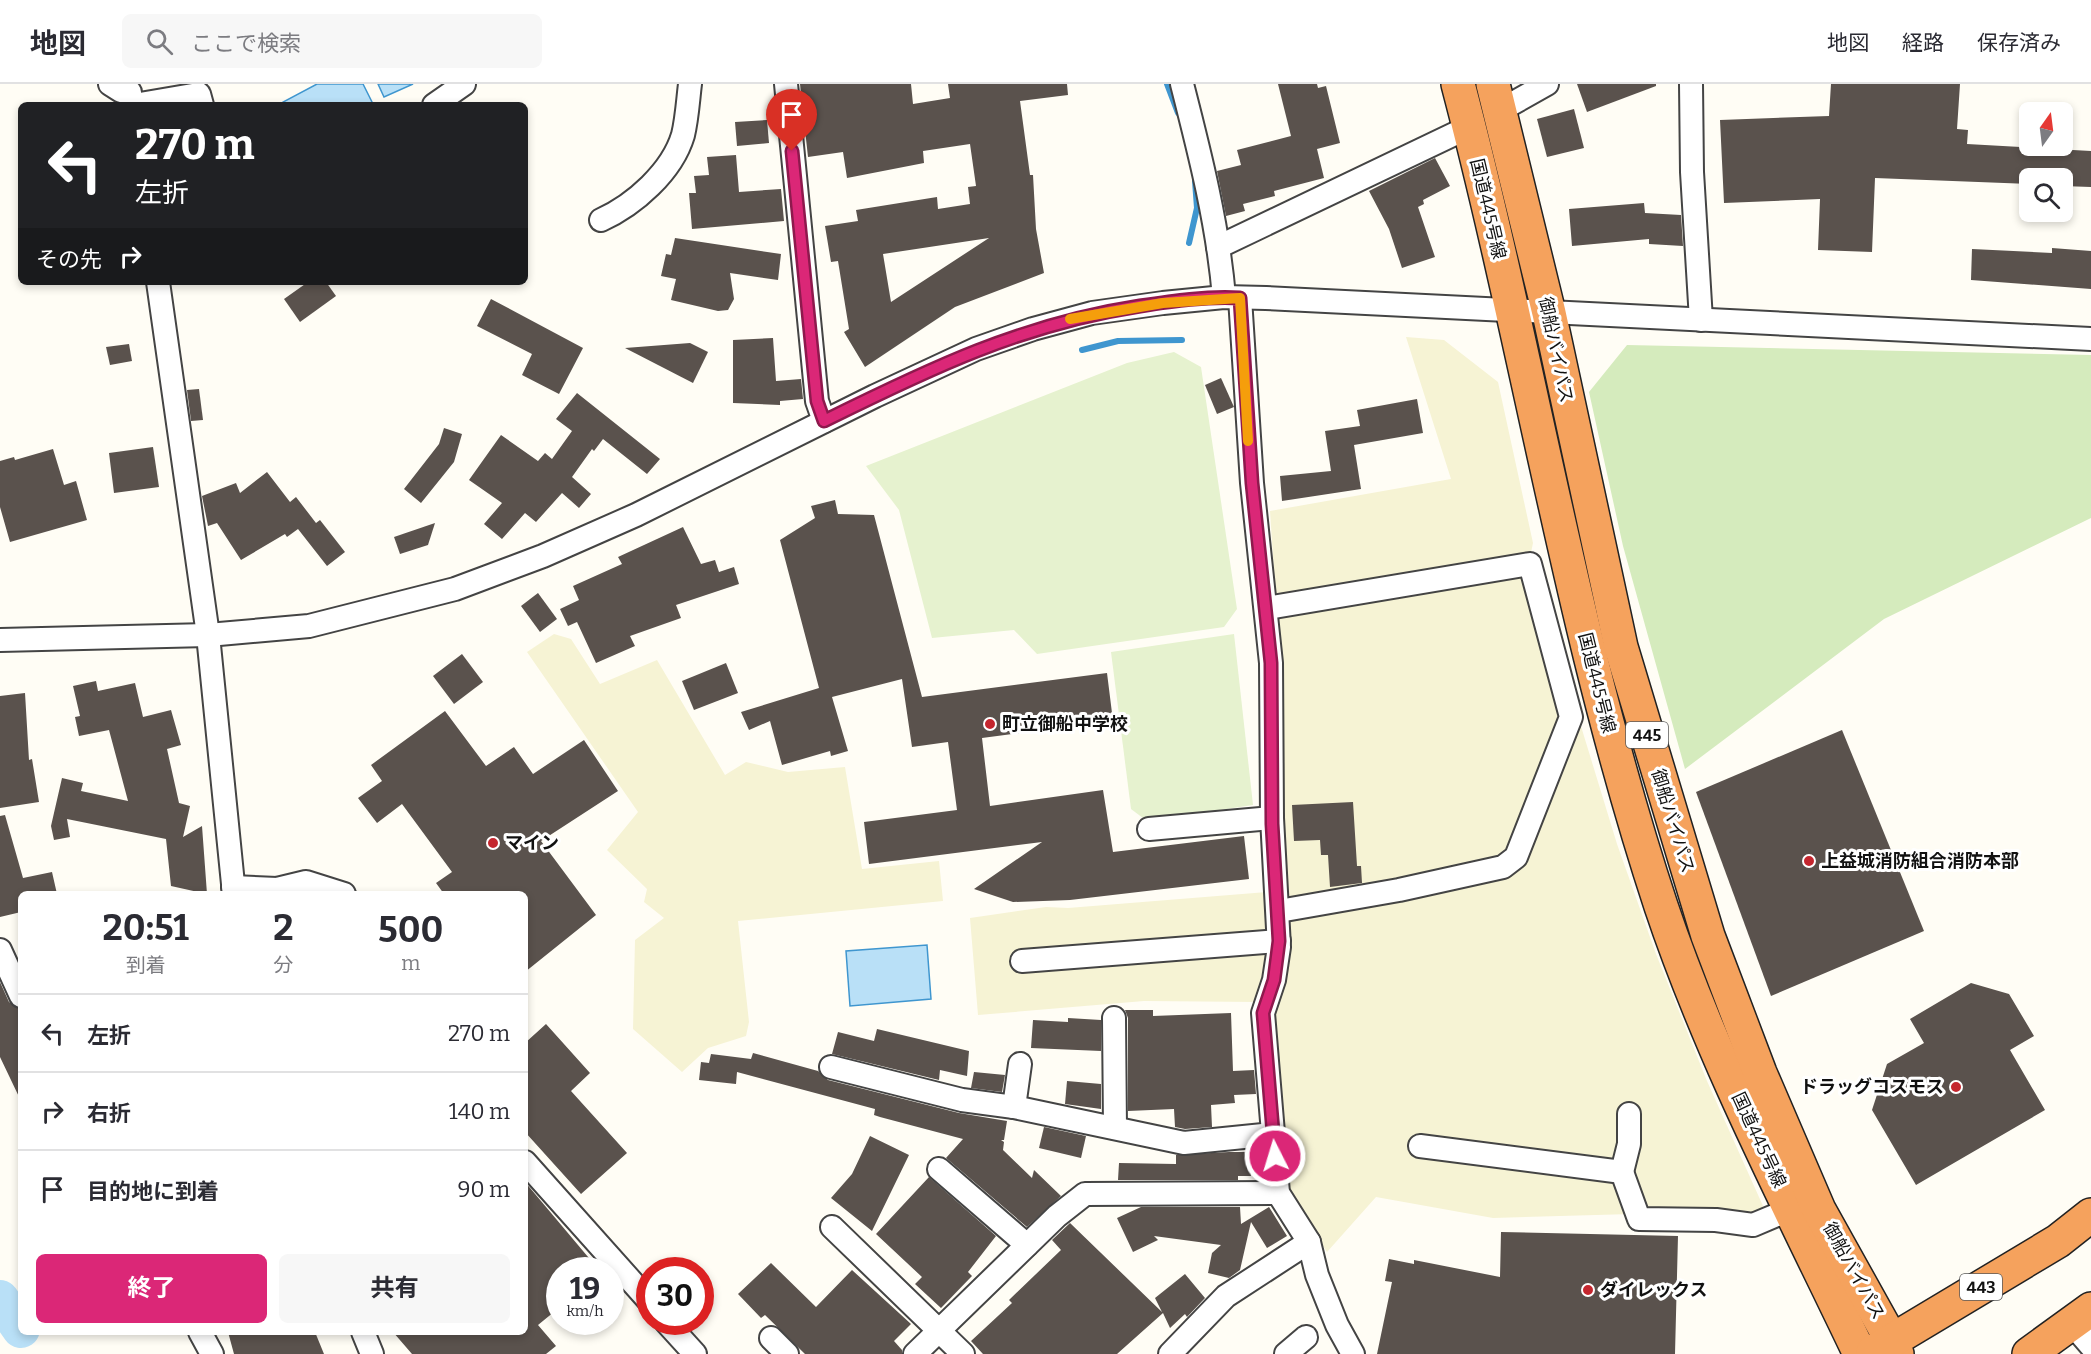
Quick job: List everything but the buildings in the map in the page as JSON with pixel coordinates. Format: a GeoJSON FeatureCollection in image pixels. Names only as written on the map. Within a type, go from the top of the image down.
{"type":"FeatureCollection","features":[{"type":"Feature","properties":{"kind":"highway","name":"国道445号線"},"geometry":{"type":"LineString","coordinates":[[1458,84],[1602,706],[1662,908],[1714,1043],[1860,1354]]}},
{"type":"Feature","properties":{"kind":"highway","name":"御船バイパス"},"geometry":{"type":"LineString","coordinates":[[1510,93],[1549,313],[1621,647],[1708,936],[1760,1072],[1819,1210],[1886,1350]]}},
{"type":"Feature","properties":{"kind":"highway","name":"443"},"geometry":{"type":"LineString","coordinates":[[1886,1350],[2058,1240],[2091,1215]]}},
{"type":"Feature","properties":{"kind":"highway"},"geometry":{"type":"LineString","coordinates":[[2029,1354],[2084,1326]]}},
{"type":"Feature","properties":{"kind":"street"},"geometry":{"type":"LineString","coordinates":[[438,102],[464,84]]}},
{"type":"Feature","properties":{"kind":"street"},"geometry":{"type":"LineString","coordinates":[[601,220],[619,212],[655,183],[682,136],[690,84]]}},
{"type":"Feature","properties":{"kind":"street"},"geometry":{"type":"LineString","coordinates":[[786,84],[817,401],[824,421]]}},
{"type":"Feature","properties":{"kind":"street"},"geometry":{"type":"LineString","coordinates":[[1182,84],[1199,148],[1218,247],[1232,298],[1267,608],[1271,663],[1272,818],[1279,941],[1274,980],[1263,1013],[1278,1193],[1309,1242],[1317,1275],[1336,1325],[1353,1354]]}},
{"type":"Feature","properties":{"kind":"street"},"geometry":{"type":"LineString","coordinates":[[1510,93],[1547,84]]}},
{"type":"Feature","properties":{"kind":"street"},"geometry":{"type":"LineString","coordinates":[[1691,84],[1692,172],[1701,320]]}},
{"type":"Feature","properties":{"kind":"street"},"geometry":{"type":"LineString","coordinates":[[127,94],[199,94],[201,102]]}},
{"type":"Feature","properties":{"kind":"street"},"geometry":{"type":"LineString","coordinates":[[1218,247],[1469,127]]}},
{"type":"Feature","properties":{"kind":"street"},"geometry":{"type":"LineString","coordinates":[[158,285],[208,635],[233,890],[277,889],[306,882],[334,891]]}},
{"type":"Feature","properties":{"kind":"street"},"geometry":{"type":"LineString","coordinates":[[0,640],[208,635],[309,626],[455,589],[543,556],[636,515],[824,421],[976,349],[1033,329],[1092,313],[1163,303],[1232,298],[1382,303],[2091,339]]}},
{"type":"Feature","properties":{"kind":"street"},"geometry":{"type":"LineString","coordinates":[[1267,608],[1530,564],[1571,717],[1516,857],[1503,867],[1399,890],[1279,911]]}},
{"type":"Feature","properties":{"kind":"street"},"geometry":{"type":"LineString","coordinates":[[1571,717],[1602,706]]}},
{"type":"Feature","properties":{"kind":"street"},"geometry":{"type":"LineString","coordinates":[[1149,829],[1272,818]]}},
{"type":"Feature","properties":{"kind":"street"},"geometry":{"type":"LineString","coordinates":[[1022,961],[1279,941]]}},
{"type":"Feature","properties":{"kind":"street"},"geometry":{"type":"LineString","coordinates":[[0,950],[18,989]]}},
{"type":"Feature","properties":{"kind":"street"},"geometry":{"type":"LineString","coordinates":[[1114,1018],[1115,1128]]}},
{"type":"Feature","properties":{"kind":"street"},"geometry":{"type":"LineString","coordinates":[[1014,1107],[1020,1064]]}},
{"type":"Feature","properties":{"kind":"street"},"geometry":{"type":"LineString","coordinates":[[831,1067],[962,1100],[1014,1107],[1184,1143],[1273,1134]]}},
{"type":"Feature","properties":{"kind":"street"},"geometry":{"type":"LineString","coordinates":[[1629,1114],[1629,1144],[1622,1172],[1639,1219],[1716,1220],[1753,1225],[1791,1209]]}},
{"type":"Feature","properties":{"kind":"street"},"geometry":{"type":"LineString","coordinates":[[1420,1146],[1622,1172]]}},
{"type":"Feature","properties":{"kind":"street"},"geometry":{"type":"LineString","coordinates":[[528,1165],[636,1286]]}},
{"type":"Feature","properties":{"kind":"street"},"geometry":{"type":"LineString","coordinates":[[939,1169],[1027,1245]]}},
{"type":"Feature","properties":{"kind":"street"},"geometry":{"type":"LineString","coordinates":[[915,1354],[1027,1245],[1084,1194],[1278,1193]]}},
{"type":"Feature","properties":{"kind":"street"},"geometry":{"type":"LineString","coordinates":[[832,1227],[963,1354]]}},
{"type":"Feature","properties":{"kind":"street"},"geometry":{"type":"LineString","coordinates":[[1170,1354],[1226,1296],[1309,1242]]}},
{"type":"Feature","properties":{"kind":"street"},"geometry":{"type":"LineString","coordinates":[[202,1335],[212,1354]]}},
{"type":"Feature","properties":{"kind":"street"},"geometry":{"type":"LineString","coordinates":[[364,1335],[372,1354]]}},
{"type":"Feature","properties":{"kind":"street"},"geometry":{"type":"LineString","coordinates":[[678,1335],[695,1354]]}},
{"type":"Feature","properties":{"kind":"street"},"geometry":{"type":"LineString","coordinates":[[1286,1354],[1306,1337]]}},
{"type":"Feature","properties":{"kind":"shaded area"},"geometry":{"type":"Polygon","coordinates":[[[1406,337],[1444,340],[1498,382],[1533,543],[1525,581],[1580,723],[1617,844],[1656,954],[1707,1081],[1763,1206],[1760,1215],[1632,1214],[1493,1218],[1376,1197],[1327,1252],[1288,1195],[1274,1008],[1287,920],[1277,618],[1270,511],[1451,479],[1406,337]]]}},
{"type":"Feature","properties":{"kind":"shaded area"},"geometry":{"type":"Polygon","coordinates":[[[554,634],[571,639],[600,684],[657,660],[725,775],[746,762],[788,772],[845,767],[862,869],[939,861],[943,901],[738,921],[749,1022],[746,1036],[708,1048],[682,1072],[633,1029],[635,940],[664,918],[644,902],[647,889],[607,850],[638,812],[527,652],[554,634]]]}},
{"type":"Feature","properties":{"kind":"shaded area"},"geometry":{"type":"Polygon","coordinates":[[[1267,892],[1272,951],[1258,1002],[1144,1001],[978,1015],[970,918],[1046,907],[1068,908],[1267,892]]]}},
{"type":"Feature","properties":{"kind":"green space"},"geometry":{"type":"Polygon","coordinates":[[[1627,345],[2091,355],[2091,518],[1884,619],[1685,769],[1623,546],[1589,392],[1627,345]]]}},
{"type":"Feature","properties":{"kind":"green space"},"geometry":{"type":"Polygon","coordinates":[[[1174,352],[1201,367],[1237,609],[1224,627],[1037,654],[1014,630],[932,638],[899,510],[866,466],[1127,363],[1174,352]]]}},
{"type":"Feature","properties":{"kind":"green space"},"geometry":{"type":"Polygon","coordinates":[[[1234,634],[1253,805],[1147,821],[1131,809],[1111,652],[1234,634]]]}},
{"type":"Feature","properties":{"kind":"water"},"geometry":{"type":"Polygon","coordinates":[[[317,84],[363,84],[372,102],[283,102],[317,84]]]}},
{"type":"Feature","properties":{"kind":"water"},"geometry":{"type":"Polygon","coordinates":[[[378,84],[413,84],[384,97],[378,84]]]}},
{"type":"Feature","properties":{"kind":"water"},"geometry":{"type":"Polygon","coordinates":[[[927,945],[931,999],[850,1006],[846,951],[927,945]]]}},
{"type":"Feature","properties":{"kind":"waterway"},"geometry":{"type":"LineString","coordinates":[[1167,84],[1178,113]]}},
{"type":"Feature","properties":{"kind":"waterway"},"geometry":{"type":"LineString","coordinates":[[1189,243],[1197,208],[1195,181]]}},
{"type":"Feature","properties":{"kind":"waterway"},"geometry":{"type":"LineString","coordinates":[[1082,350],[1118,341],[1182,340]]}},
{"type":"Feature","properties":{"kind":"waterway"},"geometry":{"type":"LineString","coordinates":[[0,1299],[18,1325]]}},
{"type":"Feature","properties":{"kind":"slow traffic"},"geometry":{"type":"LineString","coordinates":[[1070,319],[1092,313],[1163,303],[1224,297],[1240,298],[1248,441]]}},
{"type":"Feature","properties":{"kind":"place","name":"町立御船中学校"},"geometry":{"type":"Point","coordinates":[990,724]}},
{"type":"Feature","properties":{"kind":"place","name":"マイン"},"geometry":{"type":"Point","coordinates":[493,843]}},
{"type":"Feature","properties":{"kind":"place","name":"上益城消防組合消防本部"},"geometry":{"type":"Point","coordinates":[1809,861]}},
{"type":"Feature","properties":{"kind":"place","name":"ドラッグコスモス"},"geometry":{"type":"Point","coordinates":[1956,1087]}},
{"type":"Feature","properties":{"kind":"place","name":"ダイレックス"},"geometry":{"type":"Point","coordinates":[1588,1290]}},
{"type":"Feature","properties":{"kind":"route"},"geometry":{"type":"LineString","coordinates":[[792,151],[817,401],[824,421],[976,349],[1033,329],[1092,313],[1163,303],[1224,297],[1240,298],[1252,483],[1271,663],[1272,824],[1279,911],[1279,947],[1274,980],[1263,1013],[1275,1156]]}}]}
